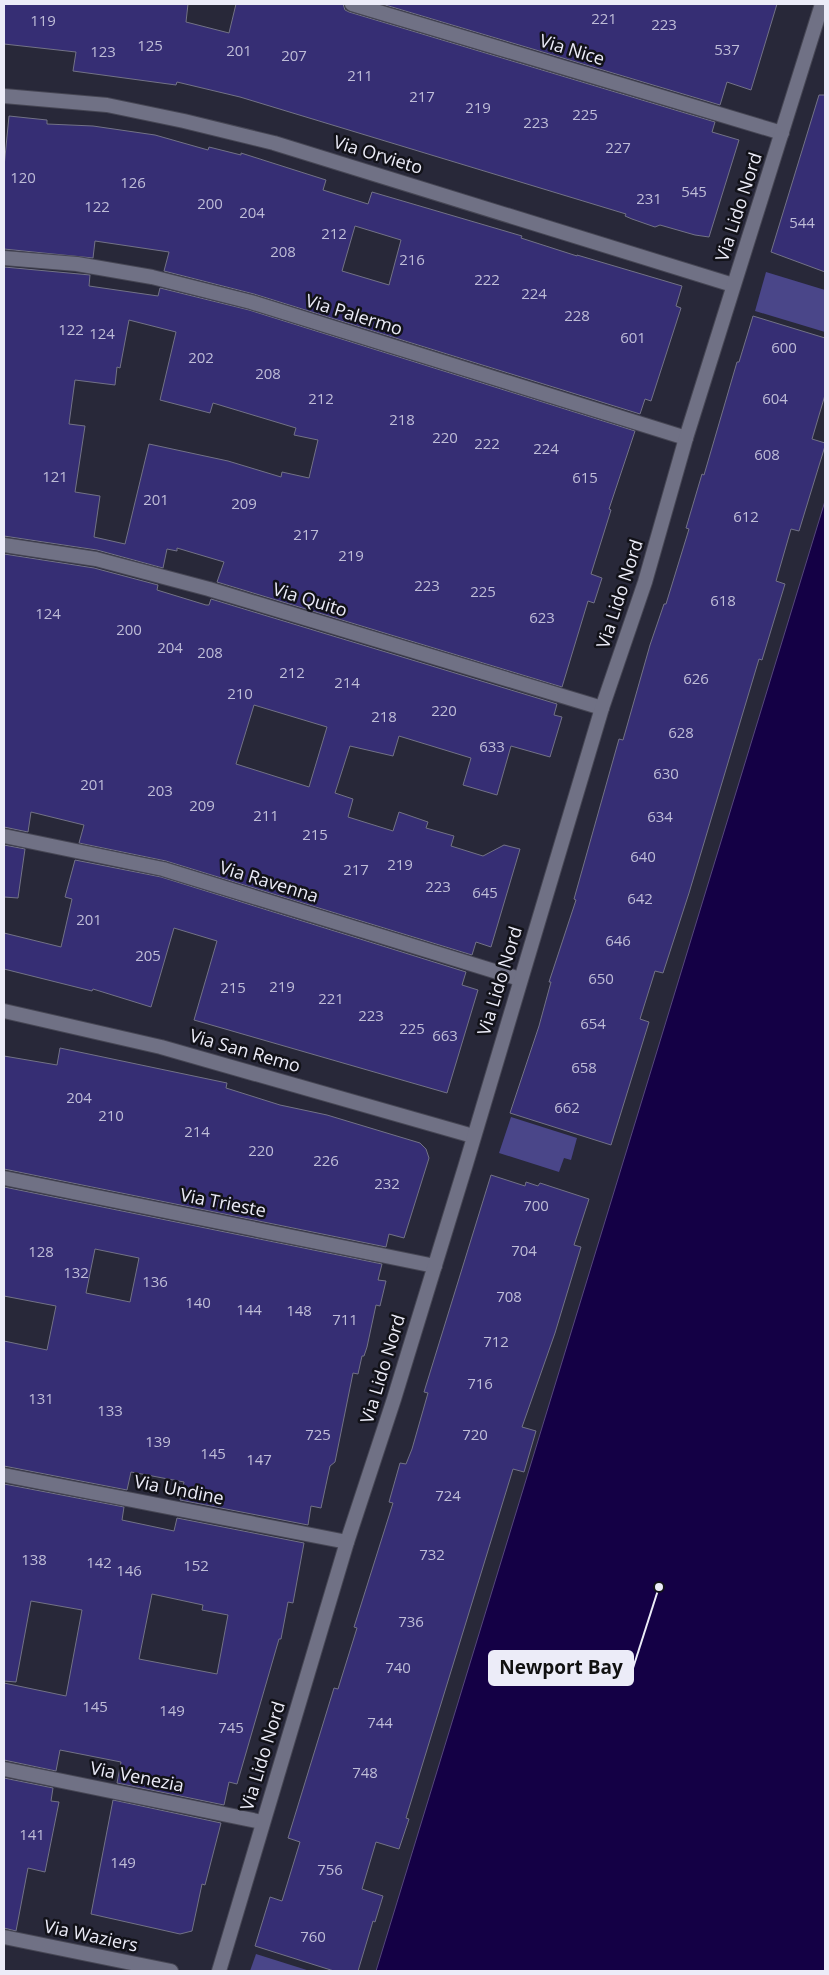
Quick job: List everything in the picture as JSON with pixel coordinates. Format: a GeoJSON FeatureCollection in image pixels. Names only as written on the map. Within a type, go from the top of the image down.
{"type":"FeatureCollection","features":[{"type":"Feature","properties":{"kind":"street","name":"Via Nice"},"geometry":{"type":"LineString","coordinates":[[352,4],[782,133]]}},
{"type":"Feature","properties":{"kind":"street","name":"Via Lido Nord"},"geometry":{"type":"LineString","coordinates":[[219,1971],[347,1542],[435,1266],[602,708],[645,582],[686,438],[822,4]]}},
{"type":"Feature","properties":{"kind":"street","name":"Via Orvieto"},"geometry":{"type":"LineString","coordinates":[[4,96],[107,105],[274,142],[734,285]]}},
{"type":"Feature","properties":{"kind":"street","name":"Via Palermo"},"geometry":{"type":"LineString","coordinates":[[4,258],[77,264],[152,277],[251,302],[686,438]]}},
{"type":"Feature","properties":{"kind":"street","name":"Via Quito"},"geometry":{"type":"LineString","coordinates":[[4,546],[96,559],[200,586],[602,708]]}},
{"type":"Feature","properties":{"kind":"street","name":"Via Ravenna"},"geometry":{"type":"LineString","coordinates":[[4,836],[163,869],[520,979]]}},
{"type":"Feature","properties":{"kind":"street","name":"Via San Remo"},"geometry":{"type":"LineString","coordinates":[[4,1011],[161,1047],[473,1136]]}},
{"type":"Feature","properties":{"kind":"street","name":"Via Trieste"},"geometry":{"type":"LineString","coordinates":[[4,1178],[435,1266]]}},
{"type":"Feature","properties":{"kind":"street","name":"Via Undine"},"geometry":{"type":"LineString","coordinates":[[4,1475],[347,1542]]}},
{"type":"Feature","properties":{"kind":"street","name":"Via Venezia"},"geometry":{"type":"LineString","coordinates":[[4,1769],[262,1822]]}},
{"type":"Feature","properties":{"kind":"street","name":"Via Waziers"},"geometry":{"type":"LineString","coordinates":[[4,1937],[171,1971]]}},
{"type":"Feature","properties":{"kind":"shaded area"},"geometry":{"type":"Polygon","coordinates":[[[766,272],[825,290],[825,332],[755,311],[766,272]]]}},
{"type":"Feature","properties":{"kind":"shaded area"},"geometry":{"type":"Polygon","coordinates":[[[825,501],[825,1971],[376,1971],[825,501]]]}},
{"type":"Feature","properties":{"kind":"shaded area"},"geometry":{"type":"Polygon","coordinates":[[[511,1117],[577,1138],[571,1160],[564,1158],[559,1172],[499,1153],[511,1117]]]}},
{"type":"Feature","properties":{"kind":"shaded area"},"geometry":{"type":"Polygon","coordinates":[[[256,1954],[310,1971],[250,1971],[256,1954]]]}},
{"type":"Feature","properties":{"kind":"building"},"geometry":{"type":"Polygon","coordinates":[[[4,4],[188,4],[186,22],[229,33],[236,4],[343,4],[345,10],[349,12],[715,122],[712,132],[739,140],[709,237],[695,235],[660,225],[655,227],[625,216],[626,214],[240,97],[177,82],[176,85],[73,71],[76,52],[4,44],[4,4]]]}},
{"type":"Feature","properties":{"kind":"building"},"geometry":{"type":"Polygon","coordinates":[[[382,4],[777,4],[751,90],[727,82],[720,105],[382,4]]]}},
{"type":"Feature","properties":{"kind":"building"},"geometry":{"type":"Polygon","coordinates":[[[819,95],[825,95],[825,272],[771,252],[819,95]]]}},
{"type":"Feature","properties":{"kind":"building"},"geometry":{"type":"Polygon","coordinates":[[[9,116],[47,120],[47,124],[93,126],[155,135],[208,150],[209,147],[241,155],[241,153],[326,180],[323,190],[368,204],[372,192],[522,236],[521,238],[577,256],[682,286],[676,306],[681,308],[651,401],[645,399],[640,414],[254,294],[164,271],[169,252],[95,241],[93,258],[4,249],[4,167],[9,116]],[[355,226],[342,271],[389,285],[401,240],[355,226]]]}},
{"type":"Feature","properties":{"kind":"building"},"geometry":{"type":"Polygon","coordinates":[[[4,267],[90,275],[89,286],[158,296],[160,288],[249,310],[635,431],[609,509],[611,510],[591,574],[602,578],[594,603],[588,601],[562,687],[217,582],[224,562],[177,548],[177,551],[167,549],[163,568],[97,550],[4,536],[4,267]],[[129,320],[120,368],[117,367],[115,385],[75,380],[69,424],[85,426],[75,492],[100,496],[94,537],[125,544],[149,444],[228,461],[281,477],[282,472],[309,478],[318,440],[294,435],[296,428],[213,403],[210,413],[160,400],[176,332],[129,320]]]}},
{"type":"Feature","properties":{"kind":"building"},"geometry":{"type":"Polygon","coordinates":[[[753,316],[825,338],[825,395],[812,439],[825,443],[825,446],[799,531],[791,529],[776,581],[785,584],[762,660],[759,659],[689,893],[663,973],[655,971],[640,1019],[649,1022],[611,1145],[510,1113],[539,1026],[551,982],[549,982],[576,900],[574,899],[619,739],[623,740],[650,645],[664,604],[666,604],[689,529],[686,528],[702,474],[704,475],[737,362],[739,362],[753,316]]]}},
{"type":"Feature","properties":{"kind":"building"},"geometry":{"type":"Polygon","coordinates":[[[4,554],[94,568],[158,585],[157,590],[206,605],[209,605],[211,599],[557,704],[554,715],[562,717],[550,757],[511,746],[497,795],[463,785],[471,758],[399,736],[393,756],[350,746],[335,793],[353,799],[348,817],[393,831],[399,812],[428,822],[426,828],[454,836],[451,846],[483,856],[504,845],[520,849],[491,947],[476,942],[472,955],[166,861],[79,843],[84,825],[31,812],[28,832],[4,827],[4,554]],[[254,705],[236,764],[309,787],[327,727],[254,705]]]}},
{"type":"Feature","properties":{"kind":"building"},"geometry":{"type":"Polygon","coordinates":[[[4,845],[25,849],[18,898],[4,897],[4,845]]]}},
{"type":"Feature","properties":{"kind":"building"},"geometry":{"type":"Polygon","coordinates":[[[75,860],[161,877],[466,972],[462,985],[478,990],[447,1093],[194,1020],[217,941],[174,928],[151,1007],[93,989],[92,991],[4,969],[4,933],[61,947],[72,899],[65,897],[75,860]]]}},
{"type":"Feature","properties":{"kind":"building"},"geometry":{"type":"Polygon","coordinates":[[[60,1048],[227,1083],[226,1088],[280,1105],[327,1115],[420,1143],[426,1149],[429,1158],[404,1238],[389,1234],[386,1247],[4,1169],[4,1056],[57,1065],[60,1048]]]}},
{"type":"Feature","properties":{"kind":"building"},"geometry":{"type":"Polygon","coordinates":[[[491,1175],[525,1186],[526,1182],[538,1186],[540,1183],[589,1199],[574,1245],[581,1247],[555,1333],[522,1427],[536,1431],[524,1472],[513,1469],[406,1818],[409,1819],[399,1849],[376,1842],[362,1889],[383,1896],[375,1922],[373,1921],[358,1971],[334,1971],[255,1946],[270,1897],[282,1901],[300,1842],[288,1838],[334,1688],[338,1689],[357,1628],[354,1627],[393,1503],[389,1502],[400,1463],[406,1464],[412,1449],[428,1393],[424,1392],[491,1175]]]}},
{"type":"Feature","properties":{"kind":"building"},"geometry":{"type":"Polygon","coordinates":[[[4,1187],[382,1264],[378,1280],[386,1281],[380,1306],[376,1305],[367,1347],[364,1356],[362,1356],[358,1374],[353,1373],[335,1462],[330,1466],[321,1508],[311,1506],[308,1525],[180,1500],[184,1482],[131,1472],[127,1490],[4,1466],[4,1341],[47,1350],[56,1306],[4,1296],[4,1187]],[[95,1249],[86,1293],[130,1302],[139,1258],[95,1249]]]}},
{"type":"Feature","properties":{"kind":"building"},"geometry":{"type":"Polygon","coordinates":[[[4,1484],[124,1507],[122,1520],[174,1531],[177,1518],[304,1543],[293,1603],[288,1602],[281,1639],[279,1639],[237,1784],[229,1782],[224,1805],[117,1783],[121,1762],[60,1750],[56,1771],[4,1760],[4,1683],[66,1696],[82,1610],[31,1601],[16,1682],[4,1681],[4,1484]],[[152,1594],[139,1659],[217,1674],[228,1615],[202,1610],[203,1605],[152,1594]]]}},
{"type":"Feature","properties":{"kind":"building"},"geometry":{"type":"Polygon","coordinates":[[[4,1778],[53,1788],[51,1801],[59,1802],[45,1872],[28,1868],[16,1931],[4,1928],[4,1778]]]}},
{"type":"Feature","properties":{"kind":"building"},"geometry":{"type":"Polygon","coordinates":[[[113,1800],[221,1823],[205,1885],[202,1884],[192,1931],[180,1934],[91,1914],[113,1800]]]}},
{"type":"Feature","properties":{"kind":"place","name":"Newport Bay"},"geometry":{"type":"Point","coordinates":[659,1587]}}]}
